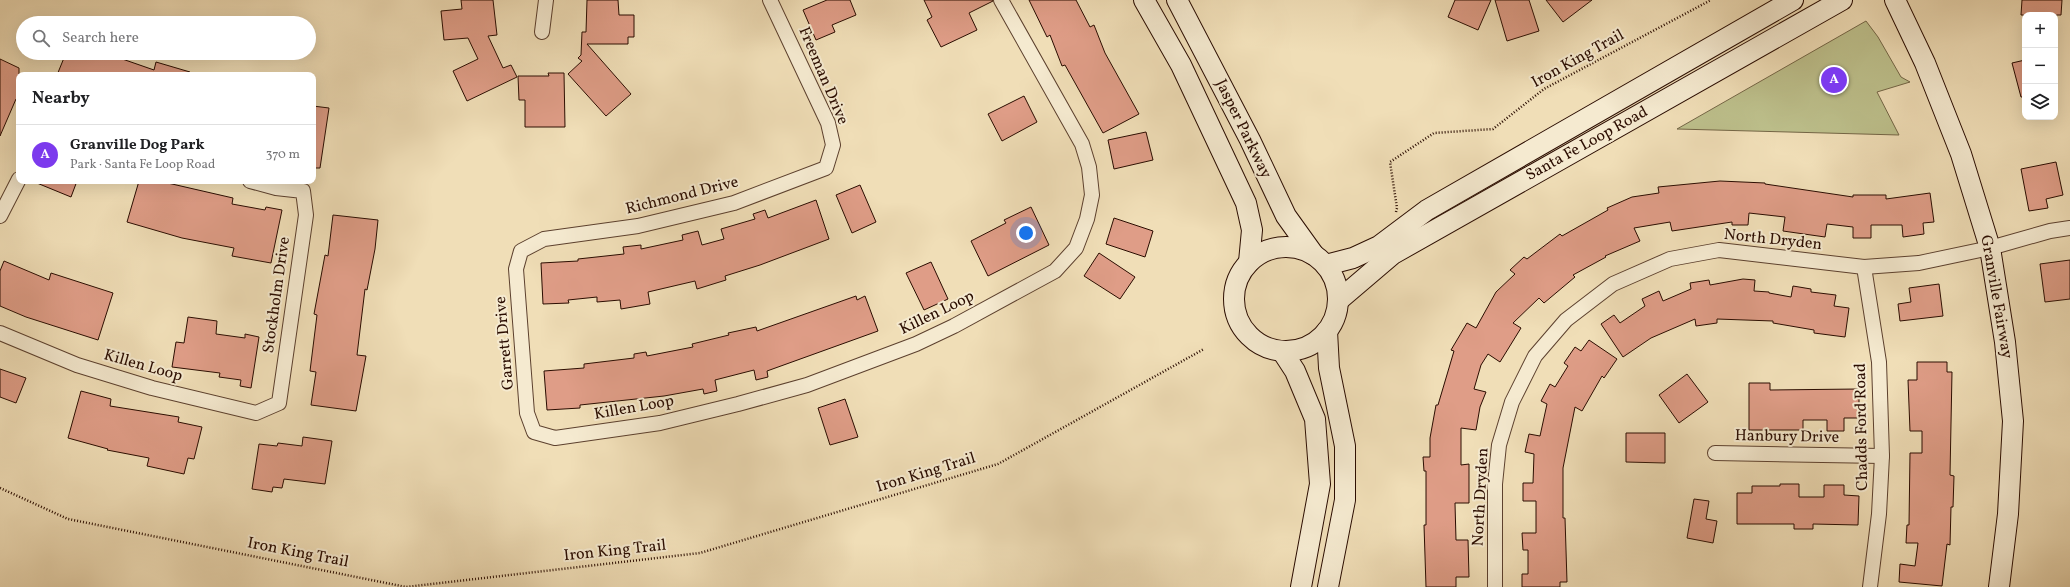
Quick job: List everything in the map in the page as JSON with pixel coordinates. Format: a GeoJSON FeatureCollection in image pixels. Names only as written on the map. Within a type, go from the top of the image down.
{"type":"FeatureCollection","features":[{"type":"Feature","properties":{"kind":"main road","name":"Jasper Parkway"},"geometry":{"type":"LineString","coordinates":[[1144,0],[1181,65],[1246,203],[1252,230],[1249,262]]}},
{"type":"Feature","properties":{"kind":"main road","name":"Jasper Parkway"},"geometry":{"type":"LineString","coordinates":[[1177,0],[1250,140],[1286,216],[1320,260]]}},
{"type":"Feature","properties":{"kind":"main road","name":"Santa Fe Loop Road"},"geometry":{"type":"LineString","coordinates":[[1320,260],[1353,258],[1380,246],[1427,210],[1793,0]]}},
{"type":"Feature","properties":{"kind":"main road","name":"Santa Fe Loop Road"},"geometry":{"type":"LineString","coordinates":[[1338,300],[1393,254],[1842,0]]}},
{"type":"Feature","properties":{"kind":"main road","name":"Granville Fairway"},"geometry":{"type":"LineString","coordinates":[[1895,0],[1924,63],[1961,154],[1990,248],[2005,342],[2013,421],[2008,514],[1999,587]]}},
{"type":"Feature","properties":{"kind":"main road"},"geometry":{"type":"LineString","coordinates":[[1281,247],[1298,248],[1320,260],[1333,275],[1337,287],[1338,300],[1335,317],[1327,331],[1314,343],[1299,349],[1282,351],[1265,347],[1251,338],[1240,324],[1236,314],[1234,292],[1239,275],[1249,262],[1264,252],[1281,247]]}},
{"type":"Feature","properties":{"kind":"main road"},"geometry":{"type":"LineString","coordinates":[[1327,331],[1329,368],[1345,446],[1345,500],[1328,587]]}},
{"type":"Feature","properties":{"kind":"main road"},"geometry":{"type":"LineString","coordinates":[[1282,351],[1296,371],[1315,419],[1320,484],[1301,587]]}},
{"type":"Feature","properties":{"kind":"street"},"geometry":{"type":"LineString","coordinates":[[542,32],[546,0]]}},
{"type":"Feature","properties":{"kind":"street","name":"Freeman Drive"},"geometry":{"type":"LineString","coordinates":[[770,0],[828,123],[833,145]]}},
{"type":"Feature","properties":{"kind":"street","name":"Killen Loop"},"geometry":{"type":"LineString","coordinates":[[534,432],[555,438],[660,423],[808,385],[916,344],[954,326],[1055,271],[1076,248],[1087,219],[1092,195],[1089,167],[1082,144],[1001,0]]}},
{"type":"Feature","properties":{"kind":"street","name":"Richmond Drive"},"geometry":{"type":"LineString","coordinates":[[521,251],[544,239],[638,226],[734,203],[826,168],[833,145]]}},
{"type":"Feature","properties":{"kind":"street"},"geometry":{"type":"LineString","coordinates":[[0,216],[16,184]]}},
{"type":"Feature","properties":{"kind":"street","name":"Stockholm Drive"},"geometry":{"type":"LineString","coordinates":[[261,184],[276,188],[303,191],[306,215],[279,403]]}},
{"type":"Feature","properties":{"kind":"street","name":"North Dryden"},"geometry":{"type":"LineString","coordinates":[[1495,587],[1495,484],[1499,445],[1512,402],[1535,356],[1566,320],[1613,284],[1670,259],[1719,250],[1864,267],[1919,263],[1990,248],[2070,228]]}},
{"type":"Feature","properties":{"kind":"street","name":"Garrett Drive"},"geometry":{"type":"LineString","coordinates":[[521,251],[516,269],[527,413],[534,432]]}},
{"type":"Feature","properties":{"kind":"street","name":"Chadds Ford Road"},"geometry":{"type":"LineString","coordinates":[[1864,267],[1879,362],[1882,456],[1879,514],[1870,587]]}},
{"type":"Feature","properties":{"kind":"street","name":"Killen Loop"},"geometry":{"type":"LineString","coordinates":[[0,333],[77,365],[152,388],[256,413],[279,403]]}},
{"type":"Feature","properties":{"kind":"street","name":"Hanbury Drive"},"geometry":{"type":"LineString","coordinates":[[1715,453],[1882,456]]}},
{"type":"Feature","properties":{"kind":"path","name":"Iron King Trail"},"geometry":{"type":"LineString","coordinates":[[1395,214],[1397,208],[1390,162],[1434,133],[1493,129],[1544,89],[1711,0]]}},
{"type":"Feature","properties":{"kind":"path","name":"Iron King Trail"},"geometry":{"type":"LineString","coordinates":[[0,488],[68,519],[406,587],[700,553],[998,464],[1204,349]]}},
{"type":"Feature","properties":{"kind":"green space"},"geometry":{"type":"Polygon","coordinates":[[[1866,21],[1878,37],[1901,77],[1910,82],[1877,92],[1899,135],[1677,129],[1866,21]]]}},
{"type":"Feature","properties":{"kind":"building"},"geometry":{"type":"Polygon","coordinates":[[[461,0],[493,0],[497,35],[488,36],[503,68],[511,65],[517,77],[467,101],[453,71],[478,59],[468,38],[444,40],[441,11],[462,9],[461,0]]]}},
{"type":"Feature","properties":{"kind":"building"},"geometry":{"type":"Polygon","coordinates":[[[587,0],[618,0],[619,15],[634,15],[634,37],[628,37],[628,44],[587,44],[631,94],[606,116],[568,74],[582,61],[578,58],[581,55],[582,32],[586,32],[587,0]]]}},
{"type":"Feature","properties":{"kind":"building"},"geometry":{"type":"Polygon","coordinates":[[[827,0],[850,0],[856,15],[832,25],[835,32],[816,40],[803,10],[827,0]]]}},
{"type":"Feature","properties":{"kind":"building"},"geometry":{"type":"Polygon","coordinates":[[[924,0],[993,1],[969,13],[977,30],[941,47],[927,20],[932,17],[924,0]]]}},
{"type":"Feature","properties":{"kind":"building"},"geometry":{"type":"Polygon","coordinates":[[[1029,0],[1076,0],[1090,27],[1094,25],[1105,53],[1139,114],[1103,133],[1065,65],[1062,66],[1050,35],[1047,37],[1029,0]]]}},
{"type":"Feature","properties":{"kind":"building"},"geometry":{"type":"Polygon","coordinates":[[[1455,0],[1491,0],[1478,30],[1448,17],[1455,0]]]}},
{"type":"Feature","properties":{"kind":"building"},"geometry":{"type":"Polygon","coordinates":[[[1495,0],[1529,0],[1539,31],[1507,41],[1495,0]]]}},
{"type":"Feature","properties":{"kind":"building"},"geometry":{"type":"Polygon","coordinates":[[[1546,0],[1592,0],[1563,22],[1546,0]]]}},
{"type":"Feature","properties":{"kind":"building"},"geometry":{"type":"Polygon","coordinates":[[[2022,0],[2062,0],[2061,15],[2058,15],[2058,12],[2022,12],[2021,15],[2022,0]]]}},
{"type":"Feature","properties":{"kind":"building"},"geometry":{"type":"Polygon","coordinates":[[[0,59],[19,68],[19,72],[16,72],[16,99],[0,136],[0,59]]]}},
{"type":"Feature","properties":{"kind":"building"},"geometry":{"type":"Polygon","coordinates":[[[63,60],[125,60],[154,70],[156,62],[190,72],[58,72],[63,60]]]}},
{"type":"Feature","properties":{"kind":"building"},"geometry":{"type":"Polygon","coordinates":[[[2022,61],[2022,97],[2021,97],[2012,63],[2022,61]]]}},
{"type":"Feature","properties":{"kind":"building"},"geometry":{"type":"Polygon","coordinates":[[[548,73],[564,73],[565,127],[525,127],[525,100],[519,100],[518,76],[549,76],[548,73]]]}},
{"type":"Feature","properties":{"kind":"building"},"geometry":{"type":"Polygon","coordinates":[[[1024,96],[1037,122],[1002,141],[988,114],[1024,96]]]}},
{"type":"Feature","properties":{"kind":"building"},"geometry":{"type":"Polygon","coordinates":[[[316,106],[329,108],[320,168],[316,168],[316,106]]]}},
{"type":"Feature","properties":{"kind":"building"},"geometry":{"type":"Polygon","coordinates":[[[1146,132],[1153,160],[1114,169],[1108,140],[1146,132]]]}},
{"type":"Feature","properties":{"kind":"building"},"geometry":{"type":"Polygon","coordinates":[[[2056,162],[2063,195],[2046,199],[2048,208],[2029,211],[2021,169],[2056,162]]]}},
{"type":"Feature","properties":{"kind":"building"},"geometry":{"type":"Polygon","coordinates":[[[1720,181],[1765,183],[1853,197],[1853,195],[1886,195],[1886,199],[1930,193],[1934,222],[1923,223],[1924,234],[1903,237],[1902,225],[1871,225],[1871,238],[1853,238],[1853,227],[1827,224],[1825,237],[1783,231],[1785,217],[1749,213],[1748,225],[1732,225],[1732,222],[1672,231],[1670,222],[1634,228],[1640,241],[1605,256],[1606,257],[1573,275],[1575,277],[1544,303],[1539,298],[1513,323],[1521,328],[1500,362],[1488,354],[1481,365],[1474,389],[1486,392],[1480,407],[1476,430],[1461,428],[1461,465],[1469,464],[1469,503],[1455,503],[1456,540],[1468,540],[1469,577],[1456,577],[1456,587],[1426,587],[1424,525],[1426,525],[1426,471],[1424,471],[1423,457],[1430,457],[1430,438],[1436,405],[1438,405],[1454,351],[1451,350],[1467,323],[1476,328],[1496,292],[1515,274],[1510,270],[1524,257],[1527,259],[1560,234],[1562,236],[1608,210],[1607,208],[1632,197],[1659,193],[1658,187],[1720,181]]]}},
{"type":"Feature","properties":{"kind":"building"},"geometry":{"type":"Polygon","coordinates":[[[39,184],[76,184],[71,197],[39,184]]]}},
{"type":"Feature","properties":{"kind":"building"},"geometry":{"type":"Polygon","coordinates":[[[138,184],[172,184],[233,198],[232,204],[265,210],[266,207],[282,210],[271,263],[232,256],[234,248],[182,238],[127,222],[138,184]]]}},
{"type":"Feature","properties":{"kind":"building"},"geometry":{"type":"Polygon","coordinates":[[[860,185],[876,222],[852,233],[836,195],[860,185]]]}},
{"type":"Feature","properties":{"kind":"building"},"geometry":{"type":"Polygon","coordinates":[[[816,200],[829,239],[760,265],[725,276],[726,280],[697,289],[695,281],[648,292],[650,304],[621,309],[620,300],[597,302],[597,297],[568,300],[569,303],[543,304],[541,263],[578,261],[578,259],[624,254],[623,247],[641,245],[641,249],[683,240],[682,235],[698,231],[702,245],[724,239],[721,229],[755,219],[753,214],[765,210],[768,218],[816,200]]]}},
{"type":"Feature","properties":{"kind":"building"},"geometry":{"type":"Polygon","coordinates":[[[1031,207],[1049,245],[988,276],[971,241],[1006,223],[1004,220],[1031,207]]]}},
{"type":"Feature","properties":{"kind":"building"},"geometry":{"type":"Polygon","coordinates":[[[333,215],[378,220],[375,249],[367,290],[365,289],[357,355],[366,356],[356,411],[311,405],[316,372],[310,371],[317,315],[314,314],[325,255],[328,256],[333,215]]]}},
{"type":"Feature","properties":{"kind":"building"},"geometry":{"type":"Polygon","coordinates":[[[1114,218],[1153,231],[1145,257],[1106,244],[1114,218]]]}},
{"type":"Feature","properties":{"kind":"building"},"geometry":{"type":"Polygon","coordinates":[[[1099,253],[1135,277],[1120,299],[1084,276],[1099,253]]]}},
{"type":"Feature","properties":{"kind":"building"},"geometry":{"type":"Polygon","coordinates":[[[2070,260],[2070,299],[2045,302],[2040,264],[2070,260]]]}},
{"type":"Feature","properties":{"kind":"building"},"geometry":{"type":"Polygon","coordinates":[[[4,261],[49,280],[51,273],[113,293],[98,340],[26,317],[0,306],[0,271],[4,261]]]}},
{"type":"Feature","properties":{"kind":"building"},"geometry":{"type":"Polygon","coordinates":[[[931,262],[948,299],[924,310],[906,273],[931,262]]]}},
{"type":"Feature","properties":{"kind":"building"},"geometry":{"type":"Polygon","coordinates":[[[1743,279],[1755,280],[1754,291],[1769,292],[1791,297],[1793,286],[1811,289],[1811,292],[1836,295],[1834,306],[1849,308],[1845,337],[1814,333],[1814,330],[1773,323],[1773,321],[1717,319],[1717,323],[1696,326],[1695,319],[1651,338],[1623,357],[1601,324],[1614,315],[1620,323],[1645,306],[1642,299],[1659,291],[1663,301],[1691,289],[1690,283],[1709,280],[1710,285],[1743,279]]]}},
{"type":"Feature","properties":{"kind":"building"},"geometry":{"type":"Polygon","coordinates":[[[1939,284],[1943,316],[1900,321],[1898,304],[1911,302],[1909,288],[1939,284]]]}},
{"type":"Feature","properties":{"kind":"building"},"geometry":{"type":"Polygon","coordinates":[[[856,296],[857,300],[865,296],[878,331],[767,371],[768,377],[756,380],[754,370],[715,380],[717,391],[704,394],[703,389],[664,396],[580,405],[580,408],[547,410],[544,371],[584,368],[584,364],[634,358],[634,354],[646,352],[647,356],[693,347],[692,344],[729,335],[728,333],[756,327],[757,331],[856,296]]]}},
{"type":"Feature","properties":{"kind":"building"},"geometry":{"type":"Polygon","coordinates":[[[188,317],[217,321],[216,334],[245,338],[245,334],[259,337],[251,388],[240,386],[241,380],[219,377],[220,373],[172,367],[176,342],[184,343],[188,317]]]}},
{"type":"Feature","properties":{"kind":"building"},"geometry":{"type":"Polygon","coordinates":[[[1589,340],[1617,359],[1604,378],[1602,376],[1582,411],[1575,407],[1563,468],[1563,518],[1565,518],[1567,582],[1560,582],[1560,587],[1522,587],[1522,574],[1528,574],[1528,550],[1523,550],[1522,533],[1536,533],[1536,501],[1523,501],[1523,483],[1533,483],[1534,454],[1525,452],[1529,434],[1540,436],[1547,404],[1541,401],[1550,384],[1555,387],[1568,366],[1564,363],[1575,347],[1581,351],[1589,340]]]}},
{"type":"Feature","properties":{"kind":"building"},"geometry":{"type":"Polygon","coordinates":[[[1917,362],[1947,362],[1947,372],[1952,372],[1950,475],[1954,476],[1953,507],[1951,507],[1950,545],[1947,544],[1942,586],[1899,582],[1900,564],[1915,566],[1918,543],[1906,543],[1907,525],[1909,525],[1910,453],[1922,453],[1922,431],[1910,431],[1908,380],[1917,380],[1917,362]]]}},
{"type":"Feature","properties":{"kind":"building"},"geometry":{"type":"Polygon","coordinates":[[[0,369],[26,378],[16,403],[0,397],[0,369]]]}},
{"type":"Feature","properties":{"kind":"building"},"geometry":{"type":"Polygon","coordinates":[[[1687,374],[1708,402],[1679,423],[1659,395],[1687,374]]]}},
{"type":"Feature","properties":{"kind":"building"},"geometry":{"type":"Polygon","coordinates":[[[1749,383],[1770,383],[1770,390],[1859,389],[1859,418],[1844,418],[1844,431],[1827,431],[1827,420],[1803,420],[1803,430],[1749,430],[1749,383]]]}},
{"type":"Feature","properties":{"kind":"building"},"geometry":{"type":"Polygon","coordinates":[[[81,391],[111,399],[110,406],[179,417],[178,422],[202,427],[194,459],[188,458],[184,474],[147,466],[149,458],[107,450],[108,449],[68,438],[81,391]]]}},
{"type":"Feature","properties":{"kind":"building"},"geometry":{"type":"Polygon","coordinates":[[[845,399],[858,437],[830,445],[818,408],[845,399]]]}},
{"type":"Feature","properties":{"kind":"building"},"geometry":{"type":"Polygon","coordinates":[[[1626,433],[1665,433],[1665,463],[1626,462],[1626,433]]]}},
{"type":"Feature","properties":{"kind":"building"},"geometry":{"type":"Polygon","coordinates":[[[303,437],[332,441],[325,484],[284,479],[282,488],[273,487],[272,492],[252,489],[259,444],[277,446],[278,443],[302,446],[303,437]]]}},
{"type":"Feature","properties":{"kind":"building"},"geometry":{"type":"Polygon","coordinates":[[[1780,484],[1799,484],[1799,497],[1824,497],[1824,485],[1844,485],[1844,495],[1859,496],[1858,525],[1813,524],[1813,529],[1794,529],[1794,524],[1737,524],[1737,493],[1752,493],[1752,486],[1780,486],[1780,484]]]}},
{"type":"Feature","properties":{"kind":"building"},"geometry":{"type":"Polygon","coordinates":[[[1694,499],[1709,501],[1706,519],[1717,521],[1713,543],[1687,538],[1694,499]]]}},
{"type":"Feature","properties":{"kind":"place","name":"Granville Dog Park"},"geometry":{"type":"Point","coordinates":[1834,80]}}]}
